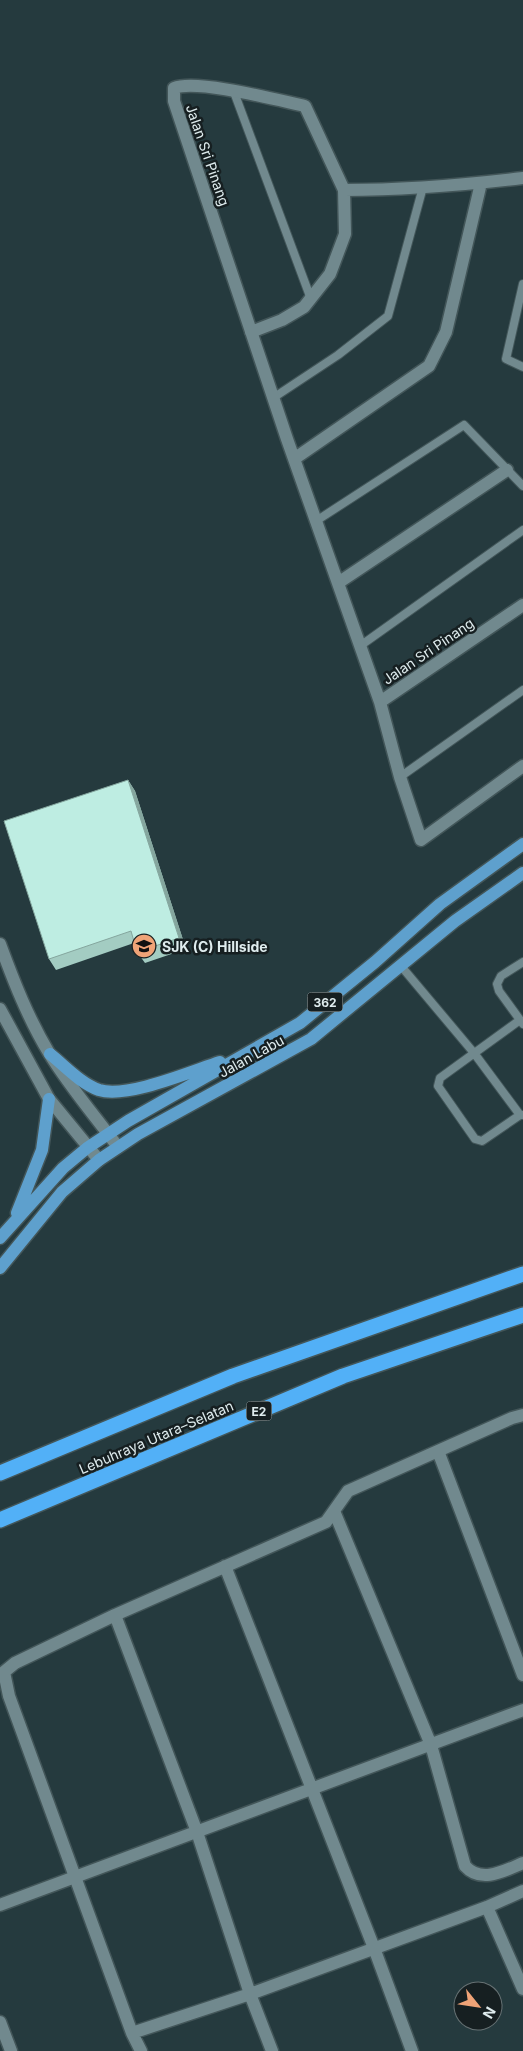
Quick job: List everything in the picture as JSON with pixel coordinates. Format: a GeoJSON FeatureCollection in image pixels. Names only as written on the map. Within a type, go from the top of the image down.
{"type":"FeatureCollection","features":[{"type":"Feature","properties":{"kind":"highway","name":"Lebuhraya Utara–Selatan"},"geometry":{"type":"LineString","coordinates":[[0,1473],[233,1376],[523,1274]]}},
{"type":"Feature","properties":{"kind":"highway","name":"Lebuhraya Utara–Selatan"},"geometry":{"type":"LineString","coordinates":[[0,1520],[343,1376],[523,1315]]}},
{"type":"Feature","properties":{"kind":"main road","name":"Jalan Labu"},"geometry":{"type":"LineString","coordinates":[[0,1238],[14,1220],[63,1168],[87,1148],[300,1023],[375,962],[440,904],[523,844]]}},
{"type":"Feature","properties":{"kind":"main road","name":"Jalan Labu"},"geometry":{"type":"LineString","coordinates":[[0,1268],[62,1192],[99,1160],[118,1147],[312,1040],[455,921],[523,874]]}},
{"type":"Feature","properties":{"kind":"main road"},"geometry":{"type":"LineString","coordinates":[[50,1054],[84,1082],[98,1090],[111,1092],[132,1090],[246,1054]]}},
{"type":"Feature","properties":{"kind":"main road"},"geometry":{"type":"LineString","coordinates":[[14,1220],[42,1150],[49,1099]]}},
{"type":"Feature","properties":{"kind":"street","name":"Jalan Sri Pinang"},"geometry":{"type":"LineString","coordinates":[[252,332],[282,320],[304,307],[330,274],[345,234],[344,190],[305,106],[210,87],[182,85],[174,88],[174,102],[273,398],[380,702],[523,605]]}},
{"type":"Feature","properties":{"kind":"street"},"geometry":{"type":"LineString","coordinates":[[344,190],[380,190],[523,178]]}},
{"type":"Feature","properties":{"kind":"street"},"geometry":{"type":"LineString","coordinates":[[294,459],[429,366],[446,332],[481,183]]}},
{"type":"Feature","properties":{"kind":"street"},"geometry":{"type":"LineString","coordinates":[[338,583],[507,470]]}},
{"type":"Feature","properties":{"kind":"street"},"geometry":{"type":"LineString","coordinates":[[380,702],[400,777],[421,840],[523,766]]}},
{"type":"Feature","properties":{"kind":"street"},"geometry":{"type":"LineString","coordinates":[[0,944],[18,993],[50,1054],[118,1147]]}},
{"type":"Feature","properties":{"kind":"street"},"geometry":{"type":"LineString","coordinates":[[0,1009],[49,1099],[87,1148],[99,1160]]}},
{"type":"Feature","properties":{"kind":"street"},"geometry":{"type":"LineString","coordinates":[[141,2051],[132,2033],[9,1696],[4,1672],[15,1662],[115,1615],[326,1522],[348,1491],[512,1418],[523,1415]]}},
{"type":"Feature","properties":{"kind":"street"},"geometry":{"type":"LineString","coordinates":[[438,1451],[523,1675]]}},
{"type":"Feature","properties":{"kind":"street"},"geometry":{"type":"LineString","coordinates":[[334,1511],[431,1745],[465,1866],[471,1873],[484,1877],[523,1863]]}},
{"type":"Feature","properties":{"kind":"street"},"geometry":{"type":"LineString","coordinates":[[225,1566],[374,1948],[412,2051]]}},
{"type":"Feature","properties":{"kind":"street"},"geometry":{"type":"LineString","coordinates":[[115,1615],[197,1832],[250,1994],[272,2051]]}},
{"type":"Feature","properties":{"kind":"street"},"geometry":{"type":"LineString","coordinates":[[0,1905],[523,1710]]}},
{"type":"Feature","properties":{"kind":"street"},"geometry":{"type":"LineString","coordinates":[[132,2033],[250,1994],[487,1907],[523,1891]]}},
{"type":"Feature","properties":{"kind":"street"},"geometry":{"type":"LineString","coordinates":[[487,1907],[523,1990]]}},
{"type":"Feature","properties":{"kind":"street"},"geometry":{"type":"LineString","coordinates":[[0,2022],[11,2051]]}},
{"type":"Feature","properties":{"kind":"lane"},"geometry":{"type":"LineString","coordinates":[[234,92],[310,299]]}},
{"type":"Feature","properties":{"kind":"lane"},"geometry":{"type":"LineString","coordinates":[[273,398],[338,355],[388,316],[423,187]]}},
{"type":"Feature","properties":{"kind":"lane"},"geometry":{"type":"LineString","coordinates":[[523,284],[506,359],[523,367]]}},
{"type":"Feature","properties":{"kind":"lane"},"geometry":{"type":"LineString","coordinates":[[316,521],[464,425],[523,486]]}},
{"type":"Feature","properties":{"kind":"lane"},"geometry":{"type":"LineString","coordinates":[[360,646],[523,530]]}},
{"type":"Feature","properties":{"kind":"lane"},"geometry":{"type":"LineString","coordinates":[[400,777],[523,690]]}},
{"type":"Feature","properties":{"kind":"lane"},"geometry":{"type":"LineString","coordinates":[[401,966],[474,1053],[521,1115],[482,1142],[475,1139],[437,1082],[474,1053],[521,1022],[499,991],[497,984],[501,976],[523,962]]}},
{"type":"Feature","properties":{"kind":"building"},"geometry":{"type":"Polygon","coordinates":[[[128,780],[179,938],[137,952],[131,931],[49,959],[4,821],[128,780]]]}},
{"type":"Feature","properties":{"kind":"place","name":"SJK (C) Hillside"},"geometry":{"type":"Point","coordinates":[144,946]}}]}
